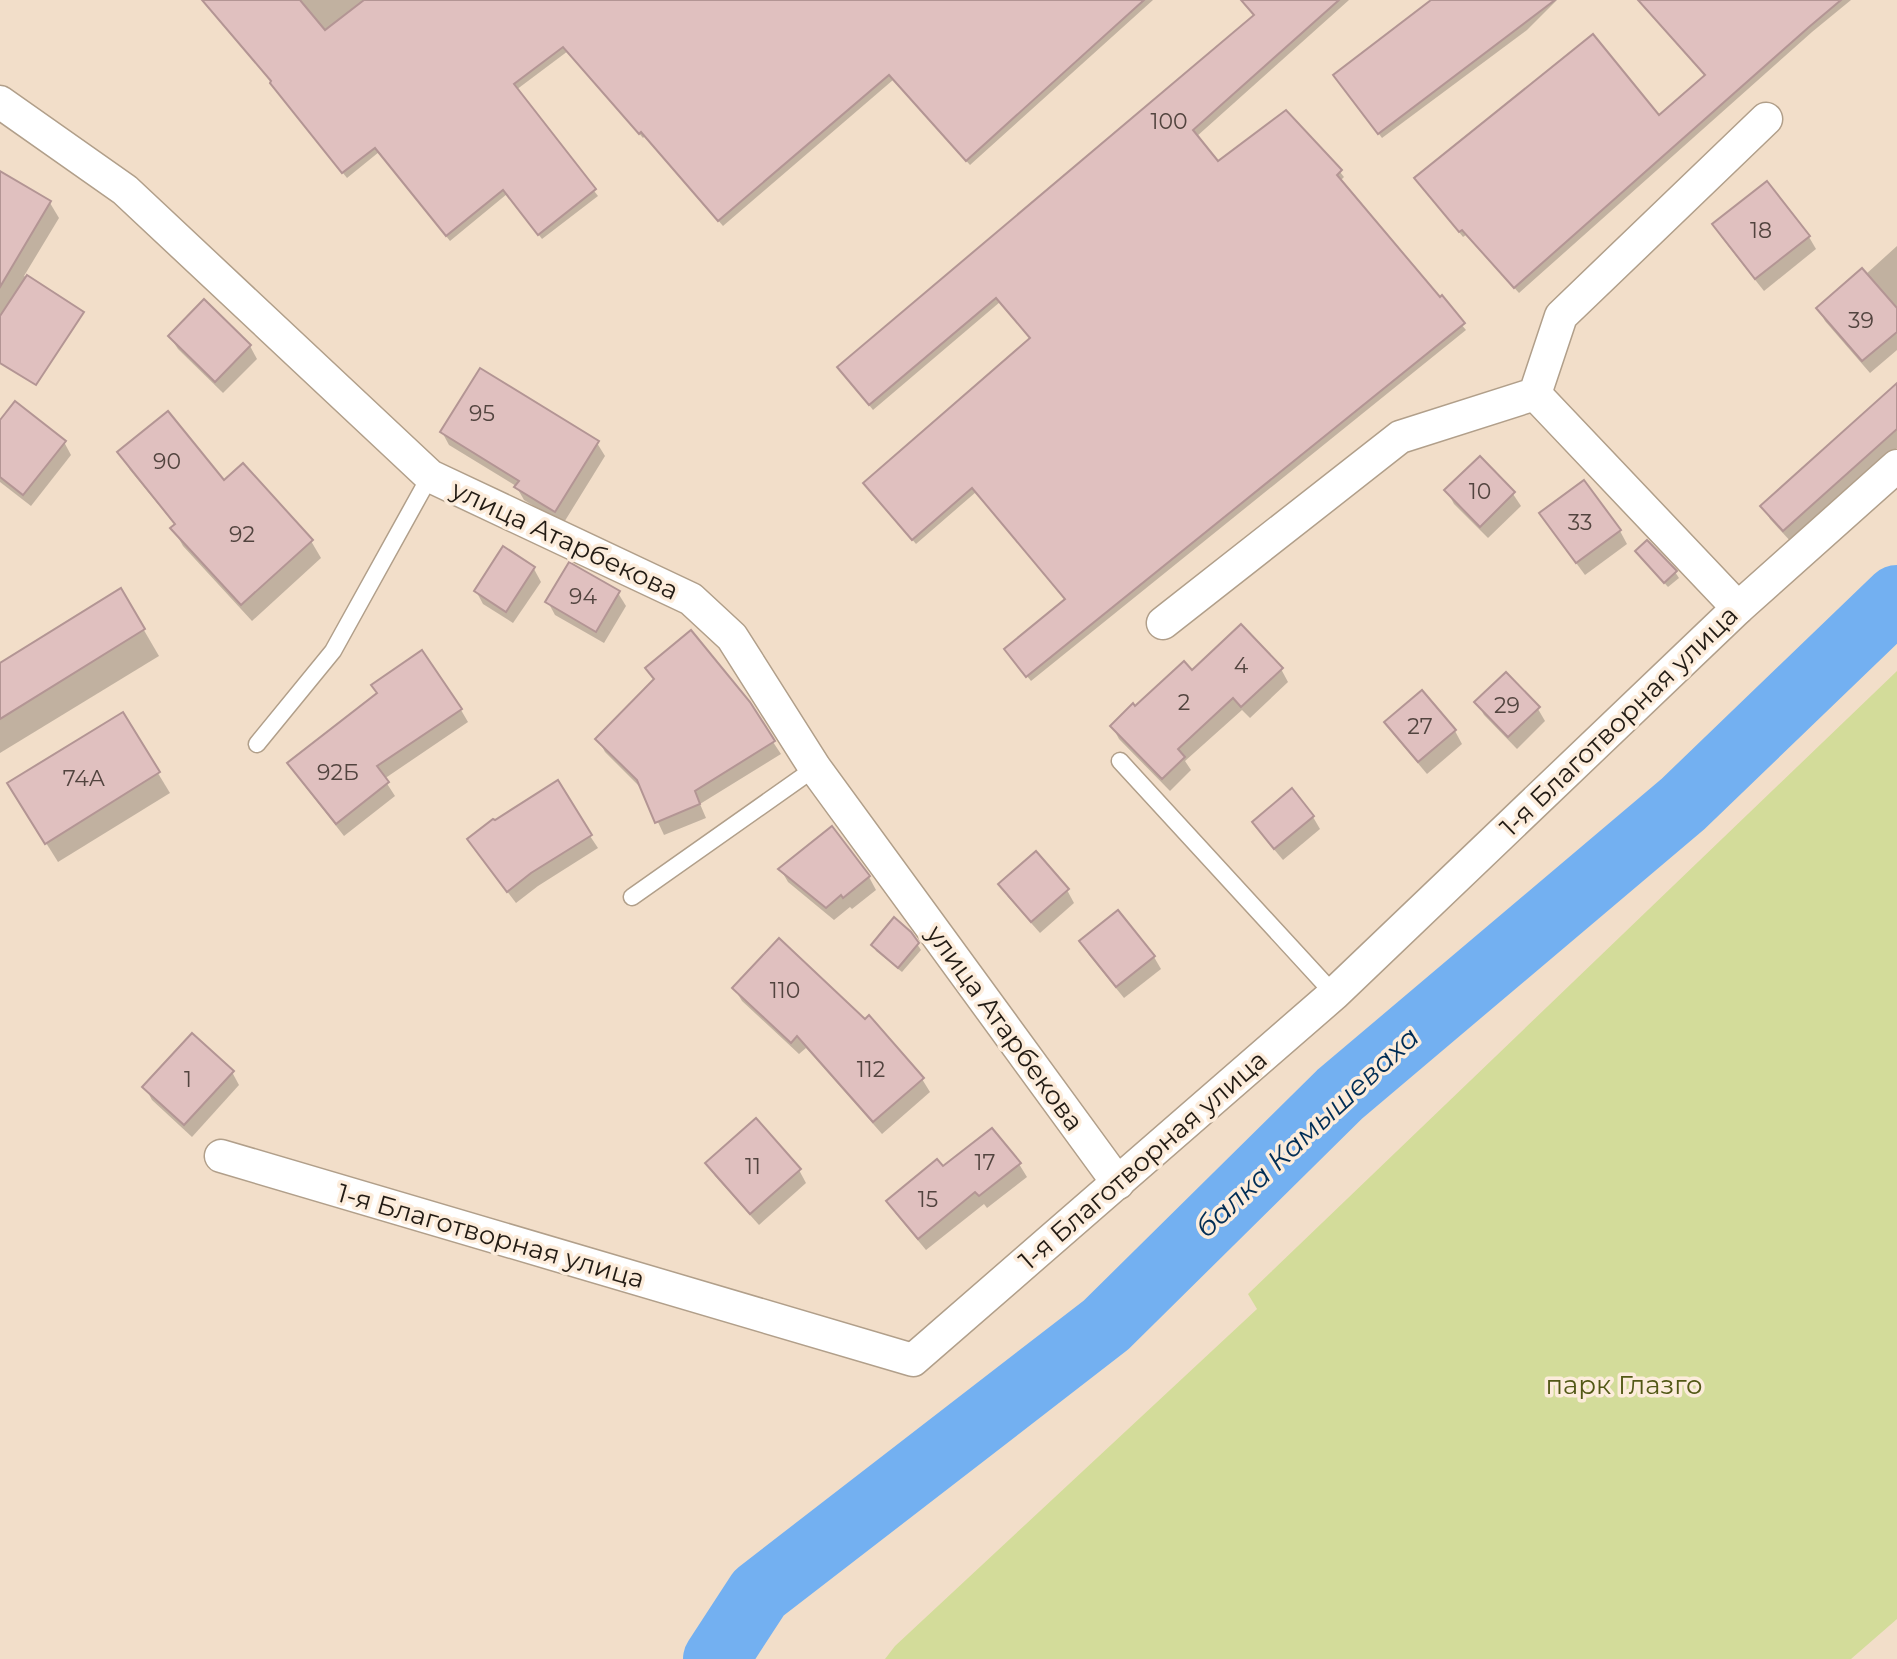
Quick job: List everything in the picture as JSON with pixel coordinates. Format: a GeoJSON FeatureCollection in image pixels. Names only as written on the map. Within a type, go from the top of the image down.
{"type":"FeatureCollection","features":[{"type":"Feature","properties":{"kind":"street","name":"улица Атарбекова"},"geometry":{"type":"LineString","coordinates":[[0,102],[125,190],[430,476],[691,599],[732,637],[815,768],[1118,1183]]}},
{"type":"Feature","properties":{"kind":"street"},"geometry":{"type":"LineString","coordinates":[[1535,394],[1561,316],[1766,119]]}},
{"type":"Feature","properties":{"kind":"street"},"geometry":{"type":"LineString","coordinates":[[1535,394],[1738,608]]}},
{"type":"Feature","properties":{"kind":"street"},"geometry":{"type":"LineString","coordinates":[[1163,623],[1400,437],[1535,394]]}},
{"type":"Feature","properties":{"kind":"street","name":"1-я Благотворная улица"},"geometry":{"type":"LineString","coordinates":[[221,1156],[913,1360],[1334,994],[1738,608],[1897,466]]}},
{"type":"Feature","properties":{"kind":"lane"},"geometry":{"type":"LineString","coordinates":[[257,744],[333,651],[430,476]]}},
{"type":"Feature","properties":{"kind":"lane"},"geometry":{"type":"LineString","coordinates":[[1120,761],[1334,994]]}},
{"type":"Feature","properties":{"kind":"lane"},"geometry":{"type":"LineString","coordinates":[[632,897],[815,768]]}},
{"type":"Feature","properties":{"kind":"green space","name":"парк Глазго"},"geometry":{"type":"Polygon","coordinates":[[[1897,671],[1897,1619],[1851,1659],[885,1659],[895,1646],[1257,1309],[1248,1294],[1897,671]]]}},
{"type":"Feature","properties":{"kind":"building"},"geometry":{"type":"Polygon","coordinates":[[[202,0],[300,0],[325,30],[364,0],[1144,0],[966,161],[889,75],[718,221],[563,47],[514,84],[596,189],[538,235],[503,190],[446,236],[375,148],[342,173],[271,81],[202,0]]]}},
{"type":"Feature","properties":{"kind":"building"},"geometry":{"type":"Polygon","coordinates":[[[1241,0],[1339,0],[1193,130],[1218,161],[1286,110],[1342,170],[1337,175],[1465,323],[1026,677],[1004,649],[1065,599],[972,488],[912,540],[863,483],[1030,338],[996,298],[869,405],[837,367],[1254,15],[1241,0]]]}},
{"type":"Feature","properties":{"kind":"building"},"geometry":{"type":"Polygon","coordinates":[[[1431,0],[1555,0],[1378,134],[1333,75],[1431,0]]]}},
{"type":"Feature","properties":{"kind":"building"},"geometry":{"type":"Polygon","coordinates":[[[1638,0],[1841,0],[1514,288],[1462,230],[1459,232],[1414,178],[1593,34],[1659,115],[1705,75],[1638,0]]]}},
{"type":"Feature","properties":{"kind":"building"},"geometry":{"type":"Polygon","coordinates":[[[0,171],[51,201],[0,287],[0,171]]]}},
{"type":"Feature","properties":{"kind":"building"},"geometry":{"type":"Polygon","coordinates":[[[1767,181],[1810,236],[1755,279],[1712,224],[1767,181]]]}},
{"type":"Feature","properties":{"kind":"building"},"geometry":{"type":"Polygon","coordinates":[[[1862,268],[1897,308],[1897,332],[1862,361],[1816,308],[1862,268]]]}},
{"type":"Feature","properties":{"kind":"building"},"geometry":{"type":"Polygon","coordinates":[[[27,275],[84,312],[36,385],[0,363],[0,316],[27,275]]]}},
{"type":"Feature","properties":{"kind":"building"},"geometry":{"type":"Polygon","coordinates":[[[204,299],[251,345],[215,382],[168,336],[204,299]]]}},
{"type":"Feature","properties":{"kind":"building"},"geometry":{"type":"Polygon","coordinates":[[[480,368],[599,441],[555,512],[514,487],[519,481],[440,432],[480,368]]]}},
{"type":"Feature","properties":{"kind":"building"},"geometry":{"type":"Polygon","coordinates":[[[1897,383],[1897,429],[1783,531],[1760,506],[1897,383]]]}},
{"type":"Feature","properties":{"kind":"building"},"geometry":{"type":"Polygon","coordinates":[[[15,401],[66,441],[23,495],[0,477],[0,420],[15,401]]]}},
{"type":"Feature","properties":{"kind":"building"},"geometry":{"type":"Polygon","coordinates":[[[168,411],[224,480],[243,463],[313,540],[241,605],[170,528],[175,524],[117,452],[168,411]]]}},
{"type":"Feature","properties":{"kind":"building"},"geometry":{"type":"Polygon","coordinates":[[[1480,456],[1515,492],[1480,527],[1444,490],[1480,456]]]}},
{"type":"Feature","properties":{"kind":"building"},"geometry":{"type":"Polygon","coordinates":[[[1584,480],[1621,530],[1576,563],[1539,513],[1584,480]]]}},
{"type":"Feature","properties":{"kind":"building"},"geometry":{"type":"Polygon","coordinates":[[[1647,540],[1677,571],[1664,583],[1635,551],[1647,540]]]}},
{"type":"Feature","properties":{"kind":"building"},"geometry":{"type":"Polygon","coordinates":[[[503,546],[535,567],[506,612],[474,591],[503,546]]]}},
{"type":"Feature","properties":{"kind":"building"},"geometry":{"type":"Polygon","coordinates":[[[569,562],[620,591],[596,632],[545,602],[569,562]]]}},
{"type":"Feature","properties":{"kind":"building"},"geometry":{"type":"Polygon","coordinates":[[[121,588],[145,629],[0,719],[0,663],[121,588]]]}},
{"type":"Feature","properties":{"kind":"building"},"geometry":{"type":"Polygon","coordinates":[[[1241,624],[1283,668],[1241,707],[1233,698],[1178,749],[1185,757],[1162,779],[1110,726],[1184,661],[1192,670],[1241,624]]]}},
{"type":"Feature","properties":{"kind":"building"},"geometry":{"type":"Polygon","coordinates":[[[691,630],[750,702],[775,741],[695,791],[700,804],[655,823],[637,780],[595,739],[654,679],[645,668],[691,630]]]}},
{"type":"Feature","properties":{"kind":"building"},"geometry":{"type":"Polygon","coordinates":[[[422,650],[462,709],[377,766],[389,782],[336,824],[287,763],[377,693],[371,685],[422,650]]]}},
{"type":"Feature","properties":{"kind":"building"},"geometry":{"type":"Polygon","coordinates":[[[1506,672],[1540,707],[1508,737],[1474,702],[1506,672]]]}},
{"type":"Feature","properties":{"kind":"building"},"geometry":{"type":"Polygon","coordinates":[[[1422,690],[1456,730],[1418,762],[1384,722],[1422,690]]]}},
{"type":"Feature","properties":{"kind":"building"},"geometry":{"type":"Polygon","coordinates":[[[123,712],[160,772],[45,844],[7,783],[123,712]]]}},
{"type":"Feature","properties":{"kind":"building"},"geometry":{"type":"Polygon","coordinates":[[[558,780],[592,835],[531,873],[507,892],[467,839],[493,819],[558,780]]]}},
{"type":"Feature","properties":{"kind":"building"},"geometry":{"type":"Polygon","coordinates":[[[1292,788],[1314,816],[1274,849],[1252,822],[1292,788]]]}},
{"type":"Feature","properties":{"kind":"building"},"geometry":{"type":"Polygon","coordinates":[[[832,826],[870,876],[826,908],[778,869],[832,826]]]}},
{"type":"Feature","properties":{"kind":"building"},"geometry":{"type":"Polygon","coordinates":[[[1036,851],[1069,889],[1031,922],[998,884],[1036,851]]]}},
{"type":"Feature","properties":{"kind":"building"},"geometry":{"type":"Polygon","coordinates":[[[1118,910],[1155,956],[1116,987],[1079,941],[1118,910]]]}},
{"type":"Feature","properties":{"kind":"building"},"geometry":{"type":"Polygon","coordinates":[[[894,917],[919,943],[898,968],[871,945],[894,917]]]}},
{"type":"Feature","properties":{"kind":"building"},"geometry":{"type":"Polygon","coordinates":[[[779,938],[865,1019],[869,1015],[924,1078],[873,1122],[797,1036],[791,1043],[732,988],[779,938]]]}},
{"type":"Feature","properties":{"kind":"building"},"geometry":{"type":"Polygon","coordinates":[[[192,1033],[234,1071],[184,1125],[142,1087],[192,1033]]]}},
{"type":"Feature","properties":{"kind":"building"},"geometry":{"type":"Polygon","coordinates":[[[756,1118],[801,1169],[750,1214],[705,1163],[756,1118]]]}},
{"type":"Feature","properties":{"kind":"building"},"geometry":{"type":"Polygon","coordinates":[[[992,1128],[1021,1163],[979,1196],[975,1192],[918,1239],[886,1201],[937,1159],[943,1166],[992,1128]]]}},
{"type":"Feature","properties":{"kind":"waterway","name":"балка Камышеваха"},"geometry":{"type":"LineString","coordinates":[[716,1659],[759,1593],[1106,1325],[1340,1094],[1683,804],[1897,598]]}}]}
